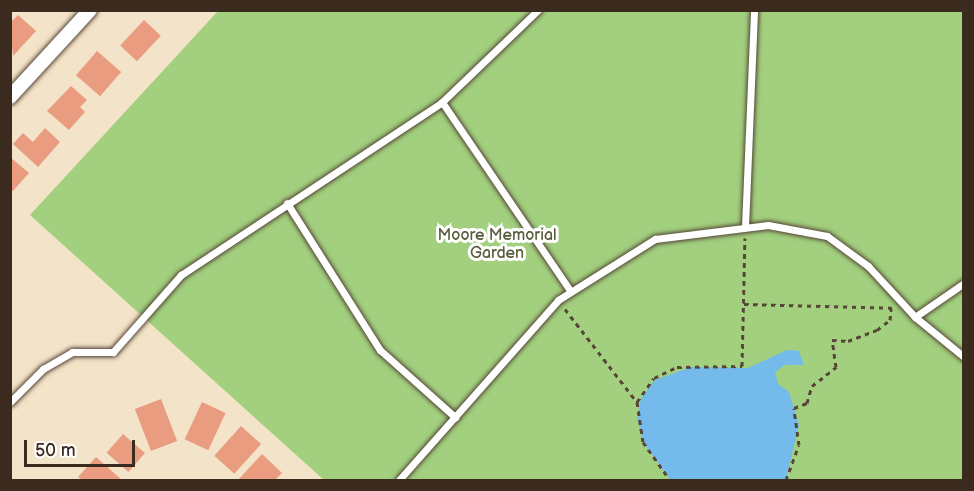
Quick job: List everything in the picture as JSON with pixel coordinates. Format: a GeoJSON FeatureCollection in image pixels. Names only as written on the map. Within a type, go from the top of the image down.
{"type":"FeatureCollection","features":[{"type":"Feature","properties":{"kind":"street"},"geometry":{"type":"LineString","coordinates":[[10,97],[90,10]]}},
{"type":"Feature","properties":{"kind":"lane"},"geometry":{"type":"LineString","coordinates":[[10,402],[43,369],[72,351],[113,352],[181,275],[442,102],[538,10]]}},
{"type":"Feature","properties":{"kind":"lane"},"geometry":{"type":"LineString","coordinates":[[745,227],[754,10]]}},
{"type":"Feature","properties":{"kind":"lane"},"geometry":{"type":"LineString","coordinates":[[442,102],[570,290]]}},
{"type":"Feature","properties":{"kind":"lane"},"geometry":{"type":"LineString","coordinates":[[287,203],[380,350],[455,417]]}},
{"type":"Feature","properties":{"kind":"lane"},"geometry":{"type":"LineString","coordinates":[[399,480],[558,300],[570,290],[655,239],[768,225],[827,236],[868,266],[915,317],[963,357]]}},
{"type":"Feature","properties":{"kind":"lane"},"geometry":{"type":"LineString","coordinates":[[915,317],[963,283]]}},
{"type":"Feature","properties":{"kind":"path"},"geometry":{"type":"LineString","coordinates":[[636,402],[654,378],[678,367],[742,366],[745,227]]}},
{"type":"Feature","properties":{"kind":"path"},"geometry":{"type":"LineString","coordinates":[[558,300],[636,402],[643,442],[670,480]]}},
{"type":"Feature","properties":{"kind":"path"},"geometry":{"type":"LineString","coordinates":[[744,304],[908,309]]}},
{"type":"Feature","properties":{"kind":"path"},"geometry":{"type":"LineString","coordinates":[[786,480],[799,445],[794,408],[807,403],[812,386],[836,367],[832,340],[848,341],[877,330],[890,320],[891,308]]}},
{"type":"Feature","properties":{"kind":"green space","name":"Moore Memorial Garden"},"geometry":{"type":"Polygon","coordinates":[[[218,11],[963,11],[963,480],[324,480],[30,215],[218,11]]]}},
{"type":"Feature","properties":{"kind":"water"},"geometry":{"type":"Polygon","coordinates":[[[787,350],[799,351],[804,365],[785,365],[775,372],[778,384],[789,392],[799,425],[786,480],[670,480],[643,442],[637,418],[641,398],[655,380],[691,367],[748,368],[787,350]]]}},
{"type":"Feature","properties":{"kind":"building"},"geometry":{"type":"Polygon","coordinates":[[[18,15],[36,31],[13,56],[10,23],[18,15]]]}},
{"type":"Feature","properties":{"kind":"building"},"geometry":{"type":"Polygon","coordinates":[[[144,20],[161,36],[137,61],[120,46],[144,20]]]}},
{"type":"Feature","properties":{"kind":"building"},"geometry":{"type":"Polygon","coordinates":[[[97,51],[121,72],[100,96],[76,75],[97,51]]]}},
{"type":"Feature","properties":{"kind":"building"},"geometry":{"type":"Polygon","coordinates":[[[71,86],[87,100],[80,107],[85,112],[69,130],[47,111],[71,86]]]}},
{"type":"Feature","properties":{"kind":"building"},"geometry":{"type":"Polygon","coordinates":[[[45,128],[60,142],[38,167],[13,144],[23,133],[33,142],[45,128]]]}},
{"type":"Feature","properties":{"kind":"building"},"geometry":{"type":"Polygon","coordinates":[[[10,157],[29,173],[13,191],[10,189],[10,157]]]}},
{"type":"Feature","properties":{"kind":"building"},"geometry":{"type":"Polygon","coordinates":[[[161,399],[177,441],[151,451],[135,409],[161,399]]]}},
{"type":"Feature","properties":{"kind":"building"},"geometry":{"type":"Polygon","coordinates":[[[202,402],[226,413],[208,450],[185,439],[202,402]]]}},
{"type":"Feature","properties":{"kind":"building"},"geometry":{"type":"Polygon","coordinates":[[[241,426],[261,444],[234,474],[214,456],[241,426]]]}},
{"type":"Feature","properties":{"kind":"building"},"geometry":{"type":"Polygon","coordinates":[[[123,434],[145,453],[128,472],[107,453],[123,434]]]}},
{"type":"Feature","properties":{"kind":"building"},"geometry":{"type":"Polygon","coordinates":[[[262,454],[282,473],[275,480],[238,480],[262,454]]]}},
{"type":"Feature","properties":{"kind":"building"},"geometry":{"type":"Polygon","coordinates":[[[96,457],[122,480],[82,480],[78,477],[96,457]]]}}]}
